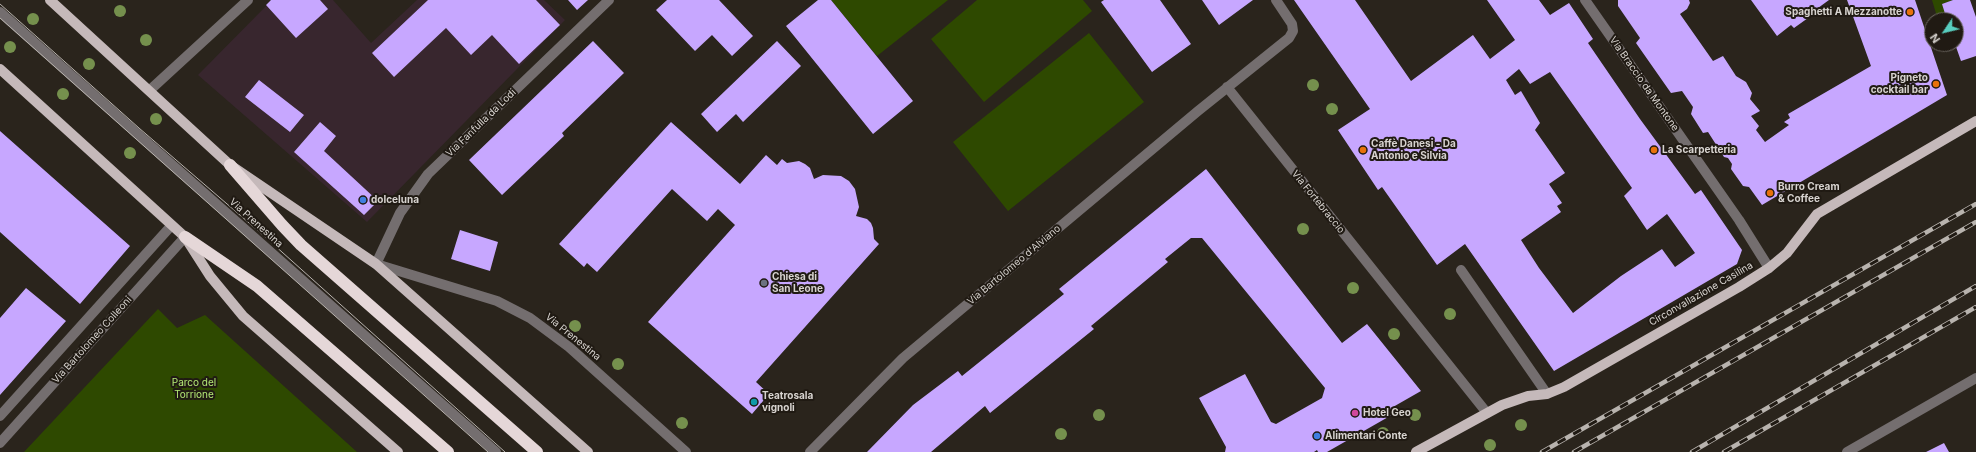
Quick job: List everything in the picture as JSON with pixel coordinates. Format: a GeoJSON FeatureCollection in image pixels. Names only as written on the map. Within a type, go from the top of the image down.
{"type":"FeatureCollection","features":[{"type":"Feature","properties":{"kind":"highway"},"geometry":{"type":"LineString","coordinates":[[230,165],[282,225],[311,253],[537,452]]}},
{"type":"Feature","properties":{"kind":"highway"},"geometry":{"type":"LineString","coordinates":[[185,237],[236,270],[269,295],[448,452]]}},
{"type":"Feature","properties":{"kind":"main road","name":"Via Prenestina"},"geometry":{"type":"LineString","coordinates":[[50,0],[150,90],[230,165],[376,264],[588,452]]}},
{"type":"Feature","properties":{"kind":"main road"},"geometry":{"type":"LineString","coordinates":[[0,69],[171,226],[185,237],[214,282],[243,316],[398,452]]}},
{"type":"Feature","properties":{"kind":"main road","name":"Circonvallazione Casilina"},"geometry":{"type":"LineString","coordinates":[[1416,452],[1514,400],[1528,396],[1547,394],[1593,370],[1739,287],[1769,268],[1787,253],[1817,214],[1976,121]]}},
{"type":"Feature","properties":{"kind":"street"},"geometry":{"type":"LineString","coordinates":[[150,90],[248,0]]}},
{"type":"Feature","properties":{"kind":"street","name":"Via Fanfulla da Lodi"},"geometry":{"type":"LineString","coordinates":[[376,264],[400,212],[428,174],[609,0]]}},
{"type":"Feature","properties":{"kind":"street"},"geometry":{"type":"LineString","coordinates":[[1227,87],[1292,34],[1292,22],[1276,0]]}},
{"type":"Feature","properties":{"kind":"street","name":"Via Braccio da Montone"},"geometry":{"type":"LineString","coordinates":[[1585,0],[1739,220],[1769,268]]}},
{"type":"Feature","properties":{"kind":"street","name":"Via Prenestina"},"geometry":{"type":"LineString","coordinates":[[0,12],[496,452]]}},
{"type":"Feature","properties":{"kind":"street","name":"Via Fortebraccio"},"geometry":{"type":"LineString","coordinates":[[1227,87],[1487,413]]}},
{"type":"Feature","properties":{"kind":"street","name":"Via Bartolomeo d'Alviano"},"geometry":{"type":"LineString","coordinates":[[810,452],[903,358],[1227,87]]}},
{"type":"Feature","properties":{"kind":"street","name":"Via Bartolomeo Colleoni"},"geometry":{"type":"LineString","coordinates":[[0,416],[171,226]]}},
{"type":"Feature","properties":{"kind":"street","name":"Via Bartolomeo Colleoni"},"geometry":{"type":"LineString","coordinates":[[0,443],[185,237]]}},
{"type":"Feature","properties":{"kind":"street","name":"Via Prenestina"},"geometry":{"type":"LineString","coordinates":[[376,264],[497,302],[536,322],[569,347],[686,452]]}},
{"type":"Feature","properties":{"kind":"street"},"geometry":{"type":"LineString","coordinates":[[1461,270],[1547,394]]}},
{"type":"Feature","properties":{"kind":"street"},"geometry":{"type":"LineString","coordinates":[[1847,452],[1976,378]]}},
{"type":"Feature","properties":{"kind":"shaded area"},"geometry":{"type":"Polygon","coordinates":[[[272,0],[333,0],[371,43],[417,0],[544,0],[565,20],[367,222],[198,75],[272,0]]]}},
{"type":"Feature","properties":{"kind":"green space"},"geometry":{"type":"Polygon","coordinates":[[[831,0],[948,0],[877,56],[831,0]]]}},
{"type":"Feature","properties":{"kind":"green space"},"geometry":{"type":"Polygon","coordinates":[[[977,0],[1083,0],[1092,11],[984,102],[931,39],[977,0]]]}},
{"type":"Feature","properties":{"kind":"green space"},"geometry":{"type":"Polygon","coordinates":[[[1932,0],[1953,0],[1942,4],[1944,12],[1936,12],[1932,0]]]}},
{"type":"Feature","properties":{"kind":"green space"},"geometry":{"type":"Polygon","coordinates":[[[1089,33],[1144,102],[1008,211],[953,142],[1089,33]]]}},
{"type":"Feature","properties":{"kind":"green space","name":"Parco del Torrione"},"geometry":{"type":"Polygon","coordinates":[[[158,309],[177,328],[205,315],[357,452],[24,452],[158,309]]]}},
{"type":"Feature","properties":{"kind":"building"},"geometry":{"type":"Polygon","coordinates":[[[271,0],[320,0],[328,9],[296,38],[266,5],[271,0]]]}},
{"type":"Feature","properties":{"kind":"building"},"geometry":{"type":"Polygon","coordinates":[[[428,0],[536,0],[560,25],[519,64],[492,35],[471,55],[446,28],[394,77],[372,53],[428,0]]]}},
{"type":"Feature","properties":{"kind":"building"},"geometry":{"type":"Polygon","coordinates":[[[568,0],[588,0],[577,10],[568,0]]]}},
{"type":"Feature","properties":{"kind":"building"},"geometry":{"type":"Polygon","coordinates":[[[667,0],[719,0],[753,36],[732,56],[712,35],[695,51],[656,10],[667,0]]]}},
{"type":"Feature","properties":{"kind":"building"},"geometry":{"type":"Polygon","coordinates":[[[818,0],[831,0],[913,101],[873,134],[786,26],[818,0]]]}},
{"type":"Feature","properties":{"kind":"building"},"geometry":{"type":"Polygon","coordinates":[[[1104,0],[1160,0],[1191,44],[1152,72],[1101,2],[1104,0]]]}},
{"type":"Feature","properties":{"kind":"building"},"geometry":{"type":"Polygon","coordinates":[[[1202,0],[1253,0],[1219,25],[1202,0]]]}},
{"type":"Feature","properties":{"kind":"building"},"geometry":{"type":"Polygon","coordinates":[[[1294,0],[1355,0],[1411,81],[1473,35],[1490,59],[1515,40],[1487,0],[1539,0],[1550,15],[1569,3],[1593,39],[1588,43],[1640,119],[1695,194],[1701,190],[1742,250],[1737,264],[1554,371],[1465,244],[1437,265],[1382,187],[1378,190],[1338,130],[1370,109],[1294,0]],[[1519,69],[1506,80],[1515,95],[1521,91],[1540,123],[1535,130],[1565,173],[1549,184],[1562,203],[1557,206],[1561,212],[1521,240],[1539,268],[1573,313],[1621,276],[1662,249],[1675,267],[1695,253],[1667,214],[1647,230],[1624,196],[1632,188],[1550,72],[1530,84],[1519,69]]]}},
{"type":"Feature","properties":{"kind":"building"},"geometry":{"type":"Polygon","coordinates":[[[1618,0],[1689,0],[1690,3],[1687,9],[1680,14],[1713,61],[1723,56],[1736,76],[1746,82],[1752,93],[1750,99],[1760,111],[1751,116],[1759,126],[1756,130],[1765,142],[1789,125],[1784,122],[1790,118],[1788,114],[1871,66],[1847,0],[1915,0],[1924,27],[1924,52],[1933,52],[1947,95],[1762,205],[1749,187],[1743,186],[1731,169],[1732,164],[1728,158],[1724,157],[1708,132],[1703,133],[1691,114],[1693,107],[1682,91],[1671,93],[1636,43],[1640,38],[1618,6],[1618,0]]]}},
{"type":"Feature","properties":{"kind":"building"},"geometry":{"type":"Polygon","coordinates":[[[1751,0],[1829,0],[1807,16],[1808,18],[1794,28],[1791,25],[1777,36],[1751,0]]]}},
{"type":"Feature","properties":{"kind":"building"},"geometry":{"type":"Polygon","coordinates":[[[1953,0],[1970,0],[1976,17],[1976,56],[1961,61],[1958,52],[1964,52],[1964,12],[1944,12],[1942,4],[1953,0]]]}},
{"type":"Feature","properties":{"kind":"building"},"geometry":{"type":"Polygon","coordinates":[[[593,41],[624,73],[562,133],[564,136],[502,195],[469,160],[593,41]]]}},
{"type":"Feature","properties":{"kind":"building"},"geometry":{"type":"Polygon","coordinates":[[[777,41],[801,66],[743,122],[736,114],[717,132],[701,114],[777,41]]]}},
{"type":"Feature","properties":{"kind":"building"},"geometry":{"type":"Polygon","coordinates":[[[259,80],[304,115],[290,132],[245,97],[259,80]]]}},
{"type":"Feature","properties":{"kind":"building"},"geometry":{"type":"Polygon","coordinates":[[[320,122],[336,136],[324,151],[378,201],[364,215],[294,152],[320,122]]]}},
{"type":"Feature","properties":{"kind":"building","name":"Chiesa di San Leone"},"geometry":{"type":"Polygon","coordinates":[[[671,122],[740,184],[766,155],[777,165],[782,159],[787,163],[799,161],[805,164],[810,168],[814,179],[823,175],[841,176],[849,181],[855,189],[859,207],[856,216],[867,219],[871,223],[874,239],[879,244],[756,382],[769,394],[752,414],[648,322],[735,225],[718,209],[707,221],[672,189],[597,272],[587,263],[584,267],[559,244],[671,122]]]}},
{"type":"Feature","properties":{"kind":"building"},"geometry":{"type":"Polygon","coordinates":[[[0,131],[130,246],[80,304],[0,232],[0,131]]]}},
{"type":"Feature","properties":{"kind":"building"},"geometry":{"type":"Polygon","coordinates":[[[1206,169],[1342,343],[1367,324],[1421,391],[1393,407],[1397,412],[1327,452],[1318,452],[1317,450],[1314,452],[1225,452],[1226,447],[1199,398],[1245,374],[1271,422],[1276,424],[1322,398],[1325,388],[1202,238],[1191,238],[1165,259],[1168,262],[1091,326],[1094,329],[990,413],[985,406],[931,452],[867,452],[913,405],[958,371],[962,376],[1064,294],[1059,289],[1206,169]]]}},
{"type":"Feature","properties":{"kind":"building"},"geometry":{"type":"Polygon","coordinates":[[[460,230],[498,242],[490,271],[451,259],[460,230]]]}},
{"type":"Feature","properties":{"kind":"building"},"geometry":{"type":"Polygon","coordinates":[[[26,288],[66,321],[0,395],[0,318],[26,288]]]}},
{"type":"Feature","properties":{"kind":"building"},"geometry":{"type":"Polygon","coordinates":[[[1944,443],[1949,452],[1926,452],[1944,443]]]}},
{"type":"Feature","properties":{"kind":"tram line"},"geometry":{"type":"LineString","coordinates":[[0,4],[139,128],[263,235],[505,452]]}},
{"type":"Feature","properties":{"kind":"tram line"},"geometry":{"type":"LineString","coordinates":[[0,18],[488,452]]}},
{"type":"Feature","properties":{"kind":"railway"},"geometry":{"type":"LineString","coordinates":[[1542,452],[1976,204]]}},
{"type":"Feature","properties":{"kind":"railway"},"geometry":{"type":"LineString","coordinates":[[1574,452],[1976,222]]}},
{"type":"Feature","properties":{"kind":"railway"},"geometry":{"type":"LineString","coordinates":[[1692,452],[1976,286]]}},
{"type":"Feature","properties":{"kind":"railway"},"geometry":{"type":"LineString","coordinates":[[1724,452],[1976,307]]}},
{"type":"Feature","properties":{"kind":"place","name":"Spaghetti A Mezzanotte"},"geometry":{"type":"Point","coordinates":[1910,12]}},
{"type":"Feature","properties":{"kind":"place","name":"Pigneto cocktail bar"},"geometry":{"type":"Point","coordinates":[1936,84]}},
{"type":"Feature","properties":{"kind":"place","name":"Caffè Danesi - Da Antonio e Silvia"},"geometry":{"type":"Point","coordinates":[1363,150]}},
{"type":"Feature","properties":{"kind":"place","name":"La Scarpetteria"},"geometry":{"type":"Point","coordinates":[1654,150]}},
{"type":"Feature","properties":{"kind":"place","name":"Burro Cream & Coffee"},"geometry":{"type":"Point","coordinates":[1770,193]}},
{"type":"Feature","properties":{"kind":"place","name":"dolceluna"},"geometry":{"type":"Point","coordinates":[363,200]}},
{"type":"Feature","properties":{"kind":"place","name":"Chiesa di San Leone"},"geometry":{"type":"Point","coordinates":[764,283]}},
{"type":"Feature","properties":{"kind":"place","name":"Teatrosala vignoli"},"geometry":{"type":"Point","coordinates":[754,402]}},
{"type":"Feature","properties":{"kind":"place","name":"Hotel Geo"},"geometry":{"type":"Point","coordinates":[1355,413]}},
{"type":"Feature","properties":{"kind":"place","name":"Alimentari Conte"},"geometry":{"type":"Point","coordinates":[1317,436]}}]}
